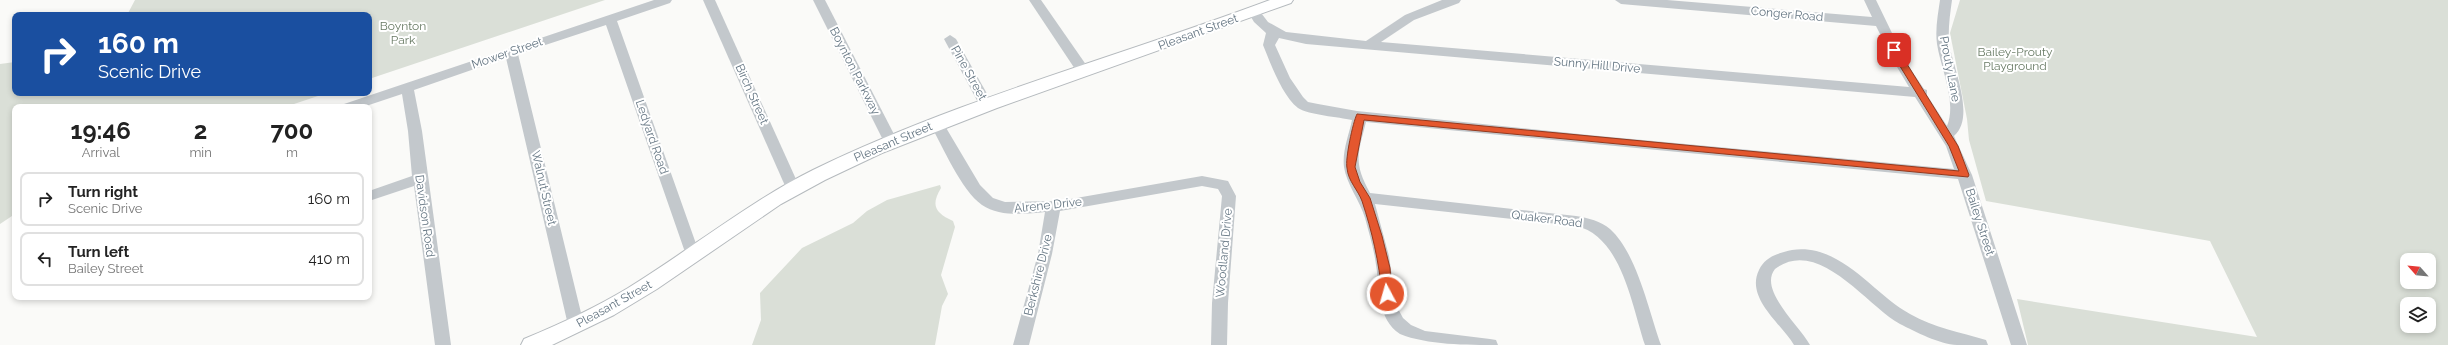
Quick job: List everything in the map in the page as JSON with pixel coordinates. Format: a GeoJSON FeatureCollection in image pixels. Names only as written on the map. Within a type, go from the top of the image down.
{"type":"FeatureCollection","features":[{"type":"Feature","properties":{"kind":"main road","name":"Pleasant Street"},"geometry":{"type":"LineString","coordinates":[[531,345],[576,325],[649,285],[793,188],[891,142],[937,124],[1285,0]]}},
{"type":"Feature","properties":{"kind":"street","name":"Mower Street"},"geometry":{"type":"LineString","coordinates":[[358,104],[511,51],[666,0]]}},
{"type":"Feature","properties":{"kind":"street","name":"Birch Street"},"geometry":{"type":"LineString","coordinates":[[709,0],[793,188]]}},
{"type":"Feature","properties":{"kind":"street","name":"Boynton Parkway"},"geometry":{"type":"LineString","coordinates":[[819,0],[891,142]]}},
{"type":"Feature","properties":{"kind":"street"},"geometry":{"type":"LineString","coordinates":[[1035,0],[1084,72]]}},
{"type":"Feature","properties":{"kind":"street"},"geometry":{"type":"LineString","coordinates":[[1369,44],[1387,30],[1419,11],[1455,0]]}},
{"type":"Feature","properties":{"kind":"street","name":"Conger Road"},"geometry":{"type":"LineString","coordinates":[[1621,0],[1881,22]]}},
{"type":"Feature","properties":{"kind":"street","name":"Bailey Street"},"geometry":{"type":"LineString","coordinates":[[1870,0],[1900,62],[1922,93],[1947,134],[1965,175],[2019,345]]}},
{"type":"Feature","properties":{"kind":"street","name":"Prouty Lane"},"geometry":{"type":"LineString","coordinates":[[1946,0],[1943,21],[1944,42],[1958,113],[1954,128],[1947,134]]}},
{"type":"Feature","properties":{"kind":"street"},"geometry":{"type":"LineString","coordinates":[[1254,12],[1264,28],[1273,32],[1269,45],[1284,79],[1298,100],[1307,106],[1360,116],[1965,175]]}},
{"type":"Feature","properties":{"kind":"street","name":"Ledyard Road"},"geometry":{"type":"LineString","coordinates":[[610,18],[693,255]]}},
{"type":"Feature","properties":{"kind":"street","name":"Sunny Hill Drive"},"geometry":{"type":"LineString","coordinates":[[1273,32],[1306,40],[1369,44],[1922,93]]}},
{"type":"Feature","properties":{"kind":"street","name":"Pine Street"},"geometry":{"type":"LineString","coordinates":[[950,39],[987,106]]}},
{"type":"Feature","properties":{"kind":"street","name":"Walnut Street"},"geometry":{"type":"LineString","coordinates":[[511,51],[576,325]]}},
{"type":"Feature","properties":{"kind":"street","name":"Davidson Road"},"geometry":{"type":"LineString","coordinates":[[407,88],[415,131],[419,179],[443,345]]}},
{"type":"Feature","properties":{"kind":"street"},"geometry":{"type":"LineString","coordinates":[[1360,116],[1351,167],[1356,182],[1366,198],[1385,268],[1388,308],[1396,321],[1409,332],[1427,339],[1465,340],[1490,345]]}},
{"type":"Feature","properties":{"kind":"street","name":"Alrene Drive"},"geometry":{"type":"LineString","coordinates":[[937,124],[968,177],[987,202],[998,207],[1012,209],[1054,206],[1202,181]]}},
{"type":"Feature","properties":{"kind":"street"},"geometry":{"type":"LineString","coordinates":[[372,195],[419,179]]}},
{"type":"Feature","properties":{"kind":"street","name":"Woodland Drive"},"geometry":{"type":"LineString","coordinates":[[1202,181],[1223,185],[1229,196],[1220,303],[1219,345]]}},
{"type":"Feature","properties":{"kind":"street","name":"Quaker Road"},"geometry":{"type":"LineString","coordinates":[[1366,198],[1576,221],[1597,228],[1610,238],[1620,253],[1653,345]]}},
{"type":"Feature","properties":{"kind":"street","name":"Berkshire Drive"},"geometry":{"type":"LineString","coordinates":[[1021,345],[1045,254],[1054,206]]}},
{"type":"Feature","properties":{"kind":"street"},"geometry":{"type":"LineString","coordinates":[[1802,345],[1791,326],[1770,302],[1763,283],[1768,267],[1778,259],[1791,255],[1811,256],[1831,262],[1846,271],[1882,304],[1903,317],[1939,334],[1980,345]]}},
{"type":"Feature","properties":{"kind":"green space","name":"Boynton Park"},"geometry":{"type":"Polygon","coordinates":[[[135,0],[605,0],[372,78],[372,12],[129,12],[135,0]]]}},
{"type":"Feature","properties":{"kind":"green space","name":"Bailey-Prouty Playground"},"geometry":{"type":"Polygon","coordinates":[[[1960,0],[2448,0],[2448,345],[2028,345],[2017,299],[2257,337],[2210,241],[1986,201],[1969,140],[1967,119],[1950,33],[1960,0]]]}},
{"type":"Feature","properties":{"kind":"green space"},"geometry":{"type":"Polygon","coordinates":[[[12,62],[12,96],[318,96],[294,104],[12,104],[12,216],[0,224],[0,64],[12,62]]]}},
{"type":"Feature","properties":{"kind":"green space"},"geometry":{"type":"Polygon","coordinates":[[[940,185],[941,188],[935,204],[936,208],[942,215],[953,221],[955,227],[941,275],[948,294],[942,306],[935,345],[752,345],[761,320],[760,293],[802,248],[853,223],[867,211],[887,200],[940,185]]]}},
{"type":"Feature","properties":{"kind":"route"},"geometry":{"type":"LineString","coordinates":[[1387,294],[1385,268],[1377,236],[1366,198],[1356,182],[1351,167],[1351,160],[1360,116],[1589,140],[1965,175],[1945,131],[1922,93],[1900,62],[1894,50]]}}]}
